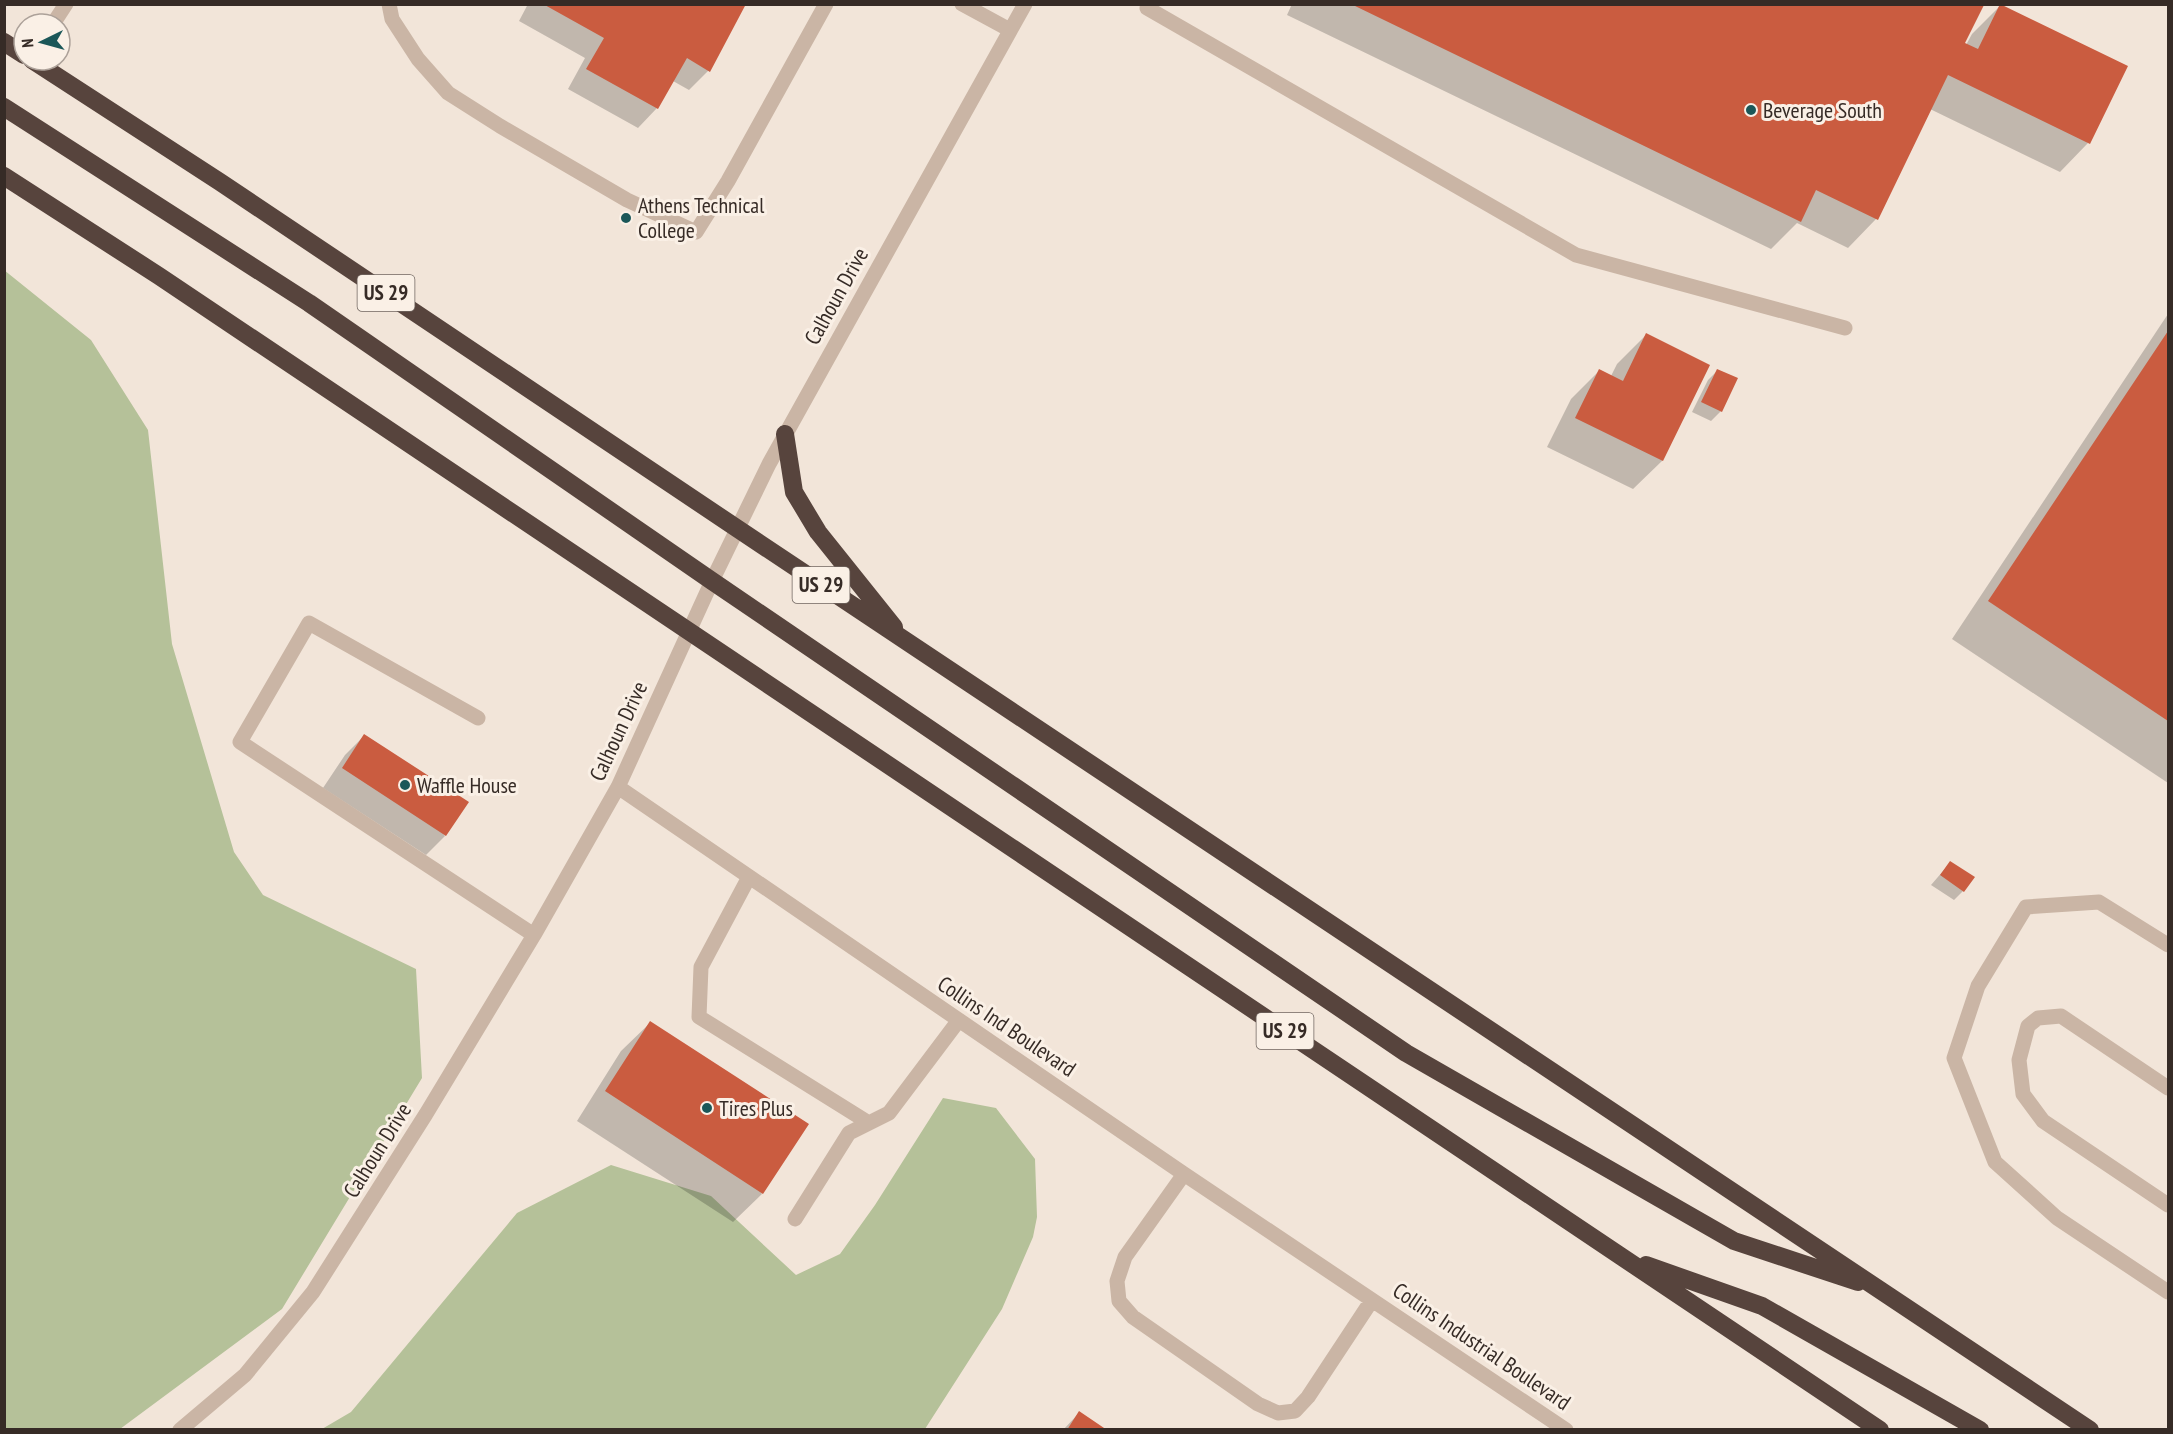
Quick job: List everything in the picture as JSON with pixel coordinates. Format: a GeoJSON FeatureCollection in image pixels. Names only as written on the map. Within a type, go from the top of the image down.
{"type":"FeatureCollection","features":[{"type":"Feature","properties":{"kind":"highway","name":"US 29"},"geometry":{"type":"LineString","coordinates":[[50,72],[220,182],[738,530],[2090,1430]]}},
{"type":"Feature","properties":{"kind":"highway"},"geometry":{"type":"LineString","coordinates":[[4,107],[309,303],[712,581],[1406,1053],[1734,1241],[1880,1289]]}},
{"type":"Feature","properties":{"kind":"highway","name":"US 29"},"geometry":{"type":"LineString","coordinates":[[4,176],[159,276],[1880,1430]]}},
{"type":"Feature","properties":{"kind":"highway"},"geometry":{"type":"LineString","coordinates":[[785,434],[794,492],[818,532],[905,641]]}},
{"type":"Feature","properties":{"kind":"highway"},"geometry":{"type":"LineString","coordinates":[[1622,1257],[1762,1306],[1980,1430]]}},
{"type":"Feature","properties":{"kind":"street"},"geometry":{"type":"LineString","coordinates":[[389,4],[392,19],[418,59],[448,93],[627,200],[696,232],[728,181],[826,4]]}},
{"type":"Feature","properties":{"kind":"street"},"geometry":{"type":"LineString","coordinates":[[962,4],[1010,30]]}},
{"type":"Feature","properties":{"kind":"street","name":"Calhoun Drive"},"geometry":{"type":"LineString","coordinates":[[180,1430],[245,1375],[313,1292],[426,1114],[534,935],[618,787],[712,581],[785,434],[1024,4]]}},
{"type":"Feature","properties":{"kind":"street"},"geometry":{"type":"LineString","coordinates":[[1147,6],[1576,255],[1845,328]]}},
{"type":"Feature","properties":{"kind":"street"},"geometry":{"type":"LineString","coordinates":[[478,718],[309,623],[240,742],[534,935]]}},
{"type":"Feature","properties":{"kind":"street","name":"Collins Ind Boulevard"},"geometry":{"type":"LineString","coordinates":[[618,787],[1372,1300]]}},
{"type":"Feature","properties":{"kind":"street"},"geometry":{"type":"LineString","coordinates":[[748,877],[701,967],[699,1017],[869,1123]]}},
{"type":"Feature","properties":{"kind":"street"},"geometry":{"type":"LineString","coordinates":[[2169,945],[2099,902],[2026,907],[1978,986],[1954,1058],[1995,1162],[2057,1218],[2169,1292]]}},
{"type":"Feature","properties":{"kind":"street"},"geometry":{"type":"LineString","coordinates":[[2169,1088],[2061,1016],[2038,1018],[2028,1026],[2019,1060],[2023,1094],[2043,1121],[2169,1204]]}},
{"type":"Feature","properties":{"kind":"street"},"geometry":{"type":"LineString","coordinates":[[795,1219],[849,1133],[889,1113],[959,1020]]}},
{"type":"Feature","properties":{"kind":"street"},"geometry":{"type":"LineString","coordinates":[[1184,1174],[1125,1257],[1117,1281],[1119,1301],[1133,1317],[1258,1404],[1278,1413],[1295,1411],[1308,1397],[1372,1300]]}},
{"type":"Feature","properties":{"kind":"street","name":"Collins Industrial Boulevard"},"geometry":{"type":"LineString","coordinates":[[1372,1300],[1566,1430]]}},
{"type":"Feature","properties":{"kind":"green space"},"geometry":{"type":"Polygon","coordinates":[[[4,270],[91,340],[148,430],[172,644],[234,852],[263,895],[416,969],[422,1078],[282,1309],[120,1429],[5,1429],[4,270]]]}},
{"type":"Feature","properties":{"kind":"green space"},"geometry":{"type":"Polygon","coordinates":[[[943,1098],[996,1108],[1035,1159],[1037,1217],[1033,1237],[1002,1309],[925,1429],[322,1429],[351,1412],[517,1213],[611,1165],[711,1196],[796,1275],[840,1254],[875,1205],[943,1098]]]}},
{"type":"Feature","properties":{"kind":"building"},"geometry":{"type":"Polygon","coordinates":[[[543,4],[746,4],[710,72],[687,58],[658,109],[586,69],[604,38],[543,4]]]}},
{"type":"Feature","properties":{"kind":"building","name":"Beverage South"},"geometry":{"type":"Polygon","coordinates":[[[2000,4],[2128,66],[2090,144],[1948,75],[1878,220],[1816,190],[1801,222],[1353,5],[1984,5],[1965,43],[1978,49],[2000,4]]]}},
{"type":"Feature","properties":{"kind":"building"},"geometry":{"type":"Polygon","coordinates":[[[2168,331],[2168,721],[1988,601],[2168,331]]]}},
{"type":"Feature","properties":{"kind":"building"},"geometry":{"type":"Polygon","coordinates":[[[1646,333],[1710,365],[1663,461],[1575,418],[1599,369],[1623,381],[1646,333]]]}},
{"type":"Feature","properties":{"kind":"building"},"geometry":{"type":"Polygon","coordinates":[[[1717,369],[1738,378],[1722,412],[1701,402],[1717,369]]]}},
{"type":"Feature","properties":{"kind":"building","name":"Waffle House"},"geometry":{"type":"Polygon","coordinates":[[[364,734],[469,802],[446,836],[342,768],[364,734]]]}},
{"type":"Feature","properties":{"kind":"building"},"geometry":{"type":"Polygon","coordinates":[[[1950,861],[1975,877],[1964,892],[1940,875],[1950,861]]]}},
{"type":"Feature","properties":{"kind":"building","name":"Tires Plus"},"geometry":{"type":"Polygon","coordinates":[[[650,1021],[809,1124],[763,1194],[605,1091],[650,1021]]]}},
{"type":"Feature","properties":{"kind":"building"},"geometry":{"type":"Polygon","coordinates":[[[1079,1411],[1107,1430],[1067,1430],[1079,1411]]]}},
{"type":"Feature","properties":{"kind":"place","name":"Beverage South"},"geometry":{"type":"Point","coordinates":[1751,110]}},
{"type":"Feature","properties":{"kind":"place","name":"Athens Technical College"},"geometry":{"type":"Point","coordinates":[626,218]}},
{"type":"Feature","properties":{"kind":"place","name":"Waffle House"},"geometry":{"type":"Point","coordinates":[405,785]}},
{"type":"Feature","properties":{"kind":"place","name":"Tires Plus"},"geometry":{"type":"Point","coordinates":[707,1108]}}]}
